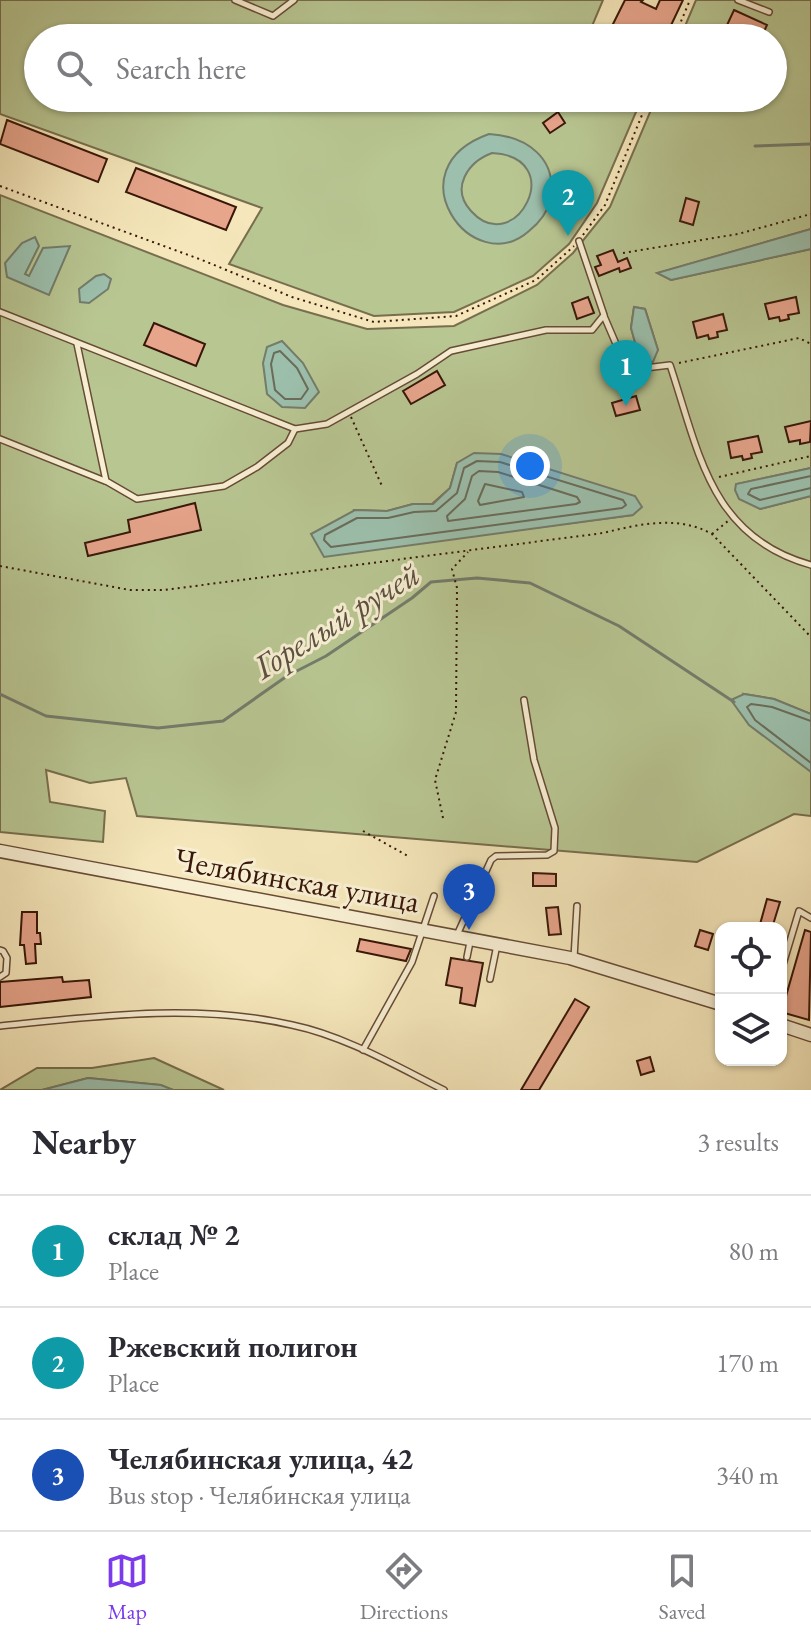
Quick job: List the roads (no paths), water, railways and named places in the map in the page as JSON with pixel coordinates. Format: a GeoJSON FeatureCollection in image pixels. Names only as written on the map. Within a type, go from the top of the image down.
{"type":"FeatureCollection","features":[{"type":"Feature","properties":{"kind":"street","name":"Челябинская улица"},"geometry":{"type":"LineString","coordinates":[[0,851],[574,959],[715,1002]]}},
{"type":"Feature","properties":{"kind":"street"},"geometry":{"type":"LineString","coordinates":[[787,1027],[811,1035]]}},
{"type":"Feature","properties":{"kind":"lane"},"geometry":{"type":"LineString","coordinates":[[235,0],[273,16],[294,0]]}},
{"type":"Feature","properties":{"kind":"lane"},"geometry":{"type":"LineString","coordinates":[[738,0],[769,12]]}},
{"type":"Feature","properties":{"kind":"lane"},"geometry":{"type":"LineString","coordinates":[[579,241],[625,365],[637,369],[670,365],[708,480],[732,518],[747,533],[784,558],[811,565]]}},
{"type":"Feature","properties":{"kind":"lane"},"geometry":{"type":"LineString","coordinates":[[0,312],[295,429],[327,424],[417,374],[451,351],[546,330],[592,330],[604,315]]}},
{"type":"Feature","properties":{"kind":"lane"},"geometry":{"type":"LineString","coordinates":[[77,344],[106,481]]}},
{"type":"Feature","properties":{"kind":"lane"},"geometry":{"type":"LineString","coordinates":[[0,439],[106,481],[137,499],[224,486],[257,467],[288,443],[295,429]]}},
{"type":"Feature","properties":{"kind":"lane"},"geometry":{"type":"LineString","coordinates":[[456,936],[491,860],[496,856],[547,855],[554,851],[555,828],[534,760],[524,700]]}},
{"type":"Feature","properties":{"kind":"lane"},"geometry":{"type":"LineString","coordinates":[[363,1050],[412,962],[434,896]]}},
{"type":"Feature","properties":{"kind":"lane"},"geometry":{"type":"LineString","coordinates":[[574,959],[577,906]]}},
{"type":"Feature","properties":{"kind":"lane"},"geometry":{"type":"LineString","coordinates":[[787,951],[799,911],[811,918]]}},
{"type":"Feature","properties":{"kind":"lane"},"geometry":{"type":"LineString","coordinates":[[467,957],[471,939]]}},
{"type":"Feature","properties":{"kind":"lane"},"geometry":{"type":"LineString","coordinates":[[490,979],[497,944]]}},
{"type":"Feature","properties":{"kind":"lane"},"geometry":{"type":"LineString","coordinates":[[0,950],[7,958],[6,973],[0,977]]}},
{"type":"Feature","properties":{"kind":"lane"},"geometry":{"type":"LineString","coordinates":[[0,1026],[167,1012],[241,1017],[294,1025],[363,1050],[444,1090]]}},
{"type":"Feature","properties":{"kind":"water"},"geometry":{"type":"Polygon","coordinates":[[[489,134],[515,139],[537,152],[549,173],[551,186],[549,205],[536,225],[507,243],[485,242],[466,232],[451,214],[444,193],[446,171],[460,150],[489,134]],[[492,153],[469,169],[465,177],[462,194],[465,202],[471,211],[488,223],[504,223],[518,215],[527,202],[531,186],[528,171],[515,159],[492,153]]]}},
{"type":"Feature","properties":{"kind":"water"},"geometry":{"type":"Polygon","coordinates":[[[811,229],[811,249],[671,280],[657,273],[811,229]]]}},
{"type":"Feature","properties":{"kind":"water"},"geometry":{"type":"Polygon","coordinates":[[[35,237],[39,246],[25,274],[29,276],[43,248],[70,246],[49,295],[7,277],[5,263],[22,243],[35,237]]]}},
{"type":"Feature","properties":{"kind":"water"},"geometry":{"type":"Polygon","coordinates":[[[104,274],[111,279],[108,289],[89,303],[80,302],[79,289],[96,276],[104,274]]]}},
{"type":"Feature","properties":{"kind":"water"},"geometry":{"type":"Polygon","coordinates":[[[634,307],[645,309],[658,350],[653,362],[640,360],[631,328],[634,307]]]}},
{"type":"Feature","properties":{"kind":"water"},"geometry":{"type":"Polygon","coordinates":[[[282,341],[303,363],[319,392],[305,408],[282,407],[267,394],[263,363],[267,347],[282,341]]]}},
{"type":"Feature","properties":{"kind":"water"},"geometry":{"type":"Polygon","coordinates":[[[474,453],[501,454],[635,496],[642,507],[633,515],[324,557],[311,534],[355,510],[387,511],[413,504],[433,504],[450,488],[457,463],[474,453]]]}},
{"type":"Feature","properties":{"kind":"water"},"geometry":{"type":"Polygon","coordinates":[[[811,468],[811,496],[760,509],[739,499],[735,490],[736,484],[811,468]]]}},
{"type":"Feature","properties":{"kind":"water"},"geometry":{"type":"Polygon","coordinates":[[[744,694],[774,699],[811,714],[811,772],[749,725],[731,700],[744,694]]]}},
{"type":"Feature","properties":{"kind":"water"},"geometry":{"type":"Polygon","coordinates":[[[88,1078],[161,1085],[173,1090],[42,1090],[88,1078]]]}},
{"type":"Feature","properties":{"kind":"waterway"},"geometry":{"type":"LineString","coordinates":[[755,146],[811,144]]}},
{"type":"Feature","properties":{"kind":"waterway","name":"Горелый ручей"},"geometry":{"type":"LineString","coordinates":[[0,694],[46,716],[158,728],[223,721],[287,676],[326,656],[431,582],[477,578],[530,583],[619,626],[734,702]]}},
{"type":"Feature","properties":{"kind":"place","name":"Ржевский полигон"},"geometry":{"type":"Point","coordinates":[568,236]}},
{"type":"Feature","properties":{"kind":"place","name":"склад № 2"},"geometry":{"type":"Point","coordinates":[626,406]}},
{"type":"Feature","properties":{"kind":"place","name":"Челябинская улица, 42"},"geometry":{"type":"Point","coordinates":[469,930]}}]}
